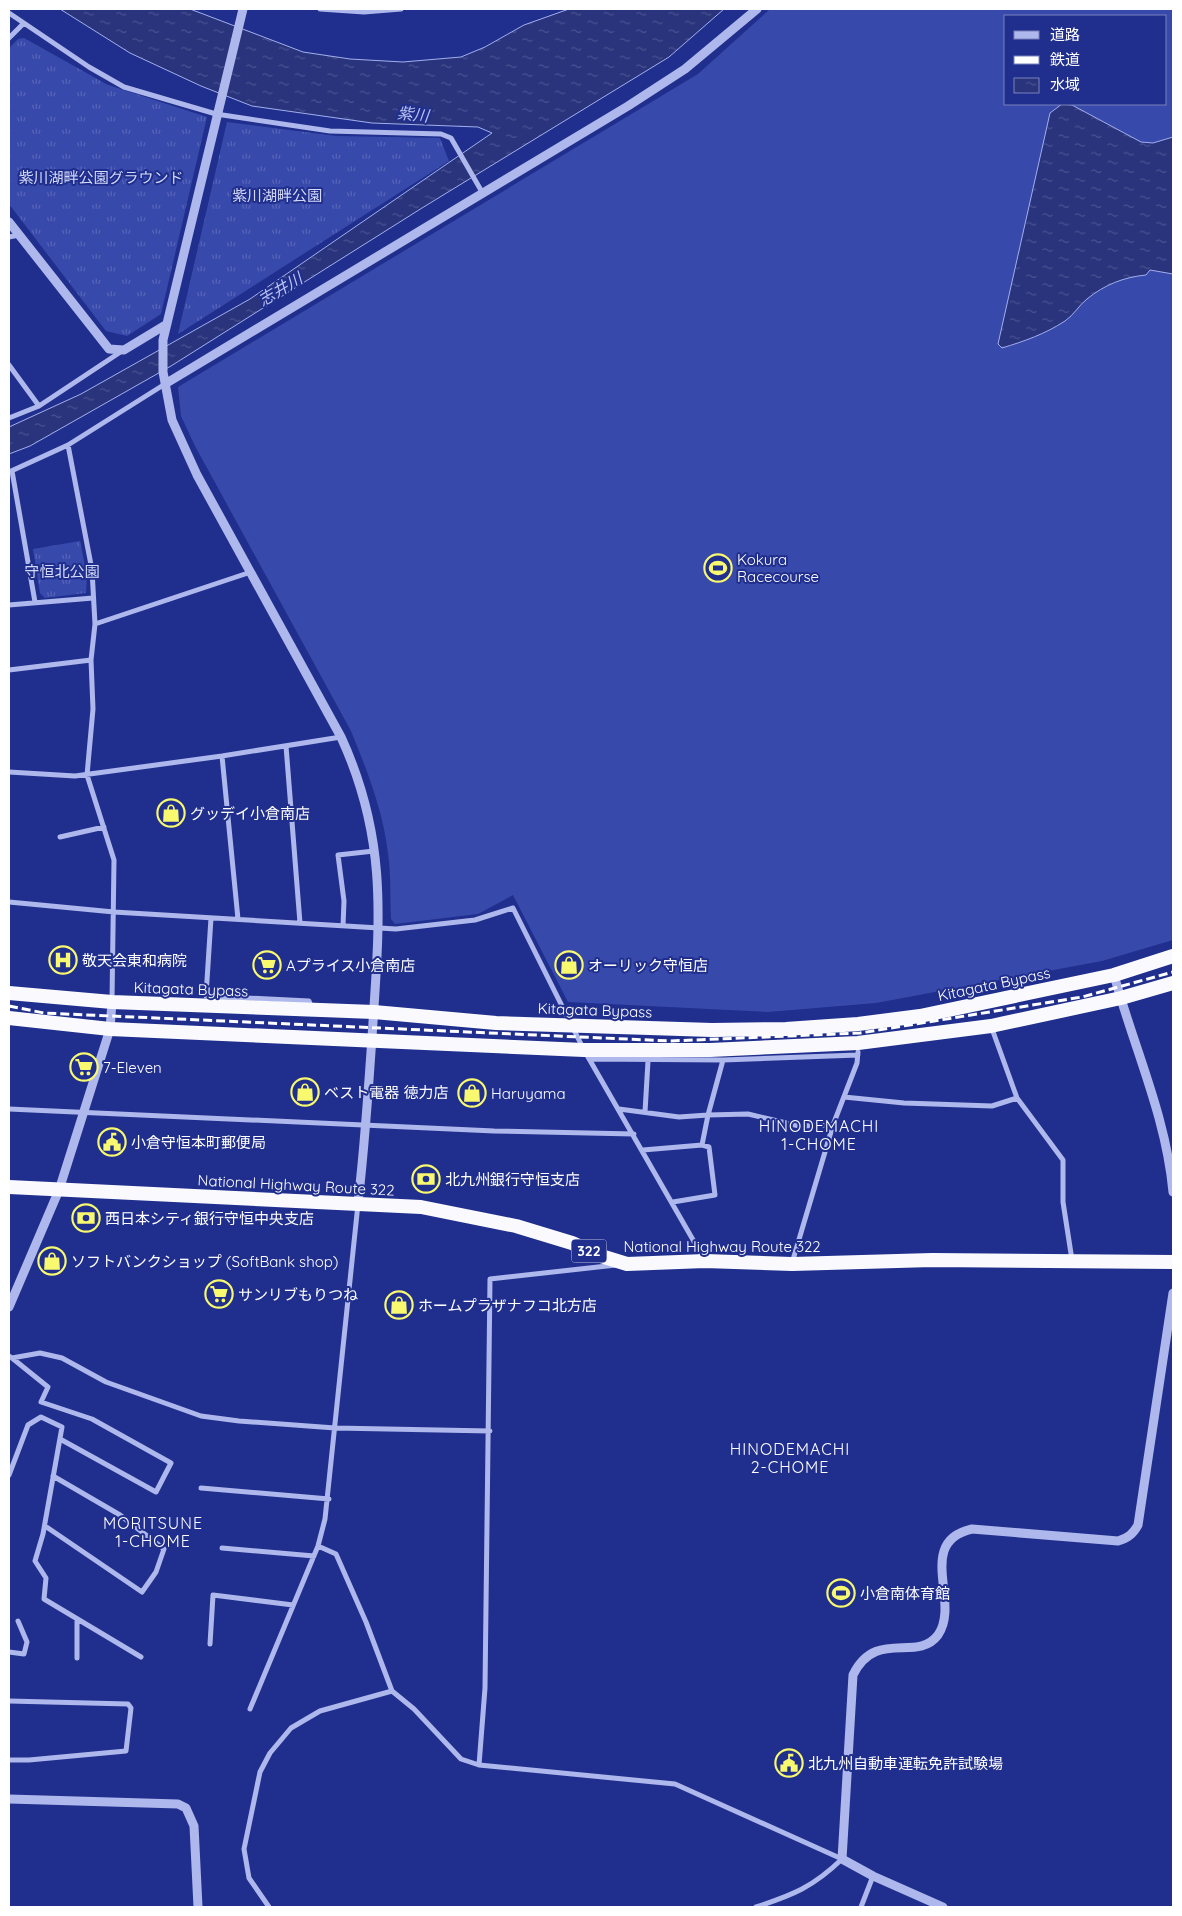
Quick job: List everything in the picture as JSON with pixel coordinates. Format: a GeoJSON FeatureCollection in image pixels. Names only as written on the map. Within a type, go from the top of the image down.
{"type":"FeatureCollection","features":[{"type":"Feature","properties":{"kind":"highway","name":"Kitagata Bypass"},"geometry":{"type":"LineString","coordinates":[[9,993],[112,1002],[374,1012],[496,1023],[712,1030],[786,1029],[858,1024],[920,1016],[1114,975],[1173,956]]}},
{"type":"Feature","properties":{"kind":"highway"},"geometry":{"type":"LineString","coordinates":[[9,1018],[110,1029],[372,1040],[586,1054],[710,1050],[858,1049],[991,1026],[1121,998],[1173,983]]}},
{"type":"Feature","properties":{"kind":"highway","name":"National Highway Route 322"},"geometry":{"type":"LineString","coordinates":[[9,1187],[421,1208],[477,1217],[572,1243],[601,1256],[627,1264],[705,1261],[792,1264],[932,1260],[1072,1263],[1173,1262]]}},
{"type":"Feature","properties":{"kind":"street"},"geometry":{"type":"LineString","coordinates":[[243,9],[216,114],[163,340],[163,372],[172,420],[197,475],[252,572],[353,765],[366,803],[375,851],[379,880],[380,928],[366,1126],[335,1428],[328,1476],[328,1499],[318,1546],[250,1709]]}},
{"type":"Feature","properties":{"kind":"street"},"geometry":{"type":"LineString","coordinates":[[320,9],[364,12],[401,9]]}},
{"type":"Feature","properties":{"kind":"street"},"geometry":{"type":"LineString","coordinates":[[35,602],[10,471],[68,446],[165,384],[482,192],[565,145],[685,69],[757,9]]}},
{"type":"Feature","properties":{"kind":"street"},"geometry":{"type":"LineString","coordinates":[[9,13],[88,67],[124,87],[216,114],[330,131],[441,134],[450,138],[482,192]]}},
{"type":"Feature","properties":{"kind":"street"},"geometry":{"type":"LineString","coordinates":[[9,38],[23,24]]}},
{"type":"Feature","properties":{"kind":"street"},"geometry":{"type":"LineString","coordinates":[[9,222],[102,344],[109,350],[124,350]]}},
{"type":"Feature","properties":{"kind":"street"},"geometry":{"type":"LineString","coordinates":[[9,237],[19,235]]}},
{"type":"Feature","properties":{"kind":"street"},"geometry":{"type":"LineString","coordinates":[[9,418],[39,406],[124,350],[168,324]]}},
{"type":"Feature","properties":{"kind":"street"},"geometry":{"type":"LineString","coordinates":[[9,365],[39,406]]}},
{"type":"Feature","properties":{"kind":"street"},"geometry":{"type":"LineString","coordinates":[[9,1307],[59,1190],[110,1029],[112,1002],[114,860],[87,775],[93,708],[91,660],[94,624],[92,570],[68,446]]}},
{"type":"Feature","properties":{"kind":"street"},"geometry":{"type":"LineString","coordinates":[[94,624],[252,572]]}},
{"type":"Feature","properties":{"kind":"street"},"geometry":{"type":"LineString","coordinates":[[9,605],[93,598]]}},
{"type":"Feature","properties":{"kind":"street"},"geometry":{"type":"LineString","coordinates":[[9,670],[91,660]]}},
{"type":"Feature","properties":{"kind":"street"},"geometry":{"type":"LineString","coordinates":[[9,772],[87,775],[340,737]]}},
{"type":"Feature","properties":{"kind":"street"},"geometry":{"type":"LineString","coordinates":[[286,746],[300,923]]}},
{"type":"Feature","properties":{"kind":"street"},"geometry":{"type":"LineString","coordinates":[[222,756],[238,919]]}},
{"type":"Feature","properties":{"kind":"street"},"geometry":{"type":"LineString","coordinates":[[60,837],[104,827]]}},
{"type":"Feature","properties":{"kind":"street"},"geometry":{"type":"LineString","coordinates":[[343,926],[344,901],[338,855],[375,851]]}},
{"type":"Feature","properties":{"kind":"street"},"geometry":{"type":"LineString","coordinates":[[9,902],[114,912],[396,929],[475,920],[513,908],[586,1054],[634,1134],[705,1261]]}},
{"type":"Feature","properties":{"kind":"street"},"geometry":{"type":"LineString","coordinates":[[211,918],[206,996],[309,1001],[313,1010]]}},
{"type":"Feature","properties":{"kind":"street"},"geometry":{"type":"LineString","coordinates":[[1114,975],[1154,1097],[1171,1169],[1173,1192]]}},
{"type":"Feature","properties":{"kind":"street"},"geometry":{"type":"LineString","coordinates":[[792,1264],[833,1125],[858,1063],[858,1024]]}},
{"type":"Feature","properties":{"kind":"street"},"geometry":{"type":"LineString","coordinates":[[991,1026],[1017,1098],[1063,1160],[1062,1202],[1072,1263]]}},
{"type":"Feature","properties":{"kind":"street"},"geometry":{"type":"LineString","coordinates":[[586,1054],[648,1060],[723,1060],[858,1049]]}},
{"type":"Feature","properties":{"kind":"street"},"geometry":{"type":"LineString","coordinates":[[645,1112],[648,1060]]}},
{"type":"Feature","properties":{"kind":"street"},"geometry":{"type":"LineString","coordinates":[[702,1145],[723,1060]]}},
{"type":"Feature","properties":{"kind":"street"},"geometry":{"type":"LineString","coordinates":[[844,1097],[904,1103],[992,1106],[1017,1098]]}},
{"type":"Feature","properties":{"kind":"street"},"geometry":{"type":"LineString","coordinates":[[9,1109],[494,1132],[634,1134]]}},
{"type":"Feature","properties":{"kind":"street"},"geometry":{"type":"LineString","coordinates":[[619,1109],[679,1117],[748,1114],[799,1126],[833,1125]]}},
{"type":"Feature","properties":{"kind":"street"},"geometry":{"type":"LineString","coordinates":[[643,1150],[702,1145],[709,1147],[715,1195],[673,1202]]}},
{"type":"Feature","properties":{"kind":"street"},"geometry":{"type":"LineString","coordinates":[[480,1765],[485,1688],[490,1431],[490,1280],[627,1264]]}},
{"type":"Feature","properties":{"kind":"street"},"geometry":{"type":"LineString","coordinates":[[756,1907],[794,1895],[824,1877],[842,1859],[853,1675],[859,1662],[885,1647],[913,1648],[928,1643],[938,1635],[943,1621],[944,1551],[949,1539],[958,1532],[972,1529],[1118,1541],[1127,1538],[1134,1532],[1138,1525],[1173,1293]]}},
{"type":"Feature","properties":{"kind":"street"},"geometry":{"type":"LineString","coordinates":[[10,1357],[40,1353],[62,1358],[106,1382],[202,1416],[239,1421],[335,1428],[490,1431]]}},
{"type":"Feature","properties":{"kind":"street"},"geometry":{"type":"LineString","coordinates":[[10,1357],[48,1386],[41,1402],[92,1419],[171,1463],[156,1492],[60,1439]]}},
{"type":"Feature","properties":{"kind":"street"},"geometry":{"type":"LineString","coordinates":[[9,1475],[28,1425],[41,1417],[62,1426],[45,1526],[35,1561],[46,1578],[44,1599],[140,1657]]}},
{"type":"Feature","properties":{"kind":"street"},"geometry":{"type":"LineString","coordinates":[[45,1526],[142,1592],[156,1572],[164,1549],[120,1515],[53,1476]]}},
{"type":"Feature","properties":{"kind":"street"},"geometry":{"type":"LineString","coordinates":[[201,1488],[328,1499]]}},
{"type":"Feature","properties":{"kind":"street"},"geometry":{"type":"LineString","coordinates":[[318,1546],[336,1554],[366,1622],[392,1691],[414,1709],[461,1759],[480,1765],[675,1784],[842,1859],[873,1876],[942,1907]]}},
{"type":"Feature","properties":{"kind":"street"},"geometry":{"type":"LineString","coordinates":[[222,1548],[314,1556]]}},
{"type":"Feature","properties":{"kind":"street"},"geometry":{"type":"LineString","coordinates":[[210,1644],[213,1595],[293,1605]]}},
{"type":"Feature","properties":{"kind":"street"},"geometry":{"type":"LineString","coordinates":[[76,1658],[77,1619]]}},
{"type":"Feature","properties":{"kind":"street"},"geometry":{"type":"LineString","coordinates":[[9,1652],[24,1654],[27,1642],[18,1621]]}},
{"type":"Feature","properties":{"kind":"street"},"geometry":{"type":"LineString","coordinates":[[269,1907],[249,1878],[244,1848],[260,1772],[270,1752],[291,1728],[320,1710],[392,1691]]}},
{"type":"Feature","properties":{"kind":"street"},"geometry":{"type":"LineString","coordinates":[[9,1701],[128,1704],[131,1708],[126,1751],[29,1760],[9,1760]]}},
{"type":"Feature","properties":{"kind":"street"},"geometry":{"type":"LineString","coordinates":[[9,1799],[178,1804],[186,1808],[194,1826],[198,1907]]}},
{"type":"Feature","properties":{"kind":"street"},"geometry":{"type":"LineString","coordinates":[[861,1907],[873,1876]]}},
{"type":"Feature","properties":{"kind":"green space","name":"Kokura Racecourse"},"geometry":{"type":"Polygon","coordinates":[[[770,9],[1173,9],[1173,940],[1102,961],[876,1003],[768,1012],[568,1002],[513,895],[478,914],[395,924],[391,919],[390,869],[386,837],[374,791],[351,731],[195,446],[181,416],[178,387],[698,74],[770,9]]]}},
{"type":"Feature","properties":{"kind":"green space","name":"紫川湖畔公園グラウンド"},"geometry":{"type":"Polygon","coordinates":[[[24,38],[108,85],[207,117],[161,314],[127,336],[106,331],[9,204],[9,48],[18,39],[24,38]]]}},
{"type":"Feature","properties":{"kind":"green space","name":"紫川湖畔公園"},"geometry":{"type":"Polygon","coordinates":[[[227,122],[336,136],[440,138],[449,161],[178,334],[227,122]]]}},
{"type":"Feature","properties":{"kind":"green space","name":"守恒北公園"},"geometry":{"type":"Polygon","coordinates":[[[80,541],[87,576],[86,593],[45,598],[40,593],[33,549],[80,541]]]}},
{"type":"Feature","properties":{"kind":"water"},"geometry":{"type":"Polygon","coordinates":[[[60,9],[190,9],[303,52],[350,59],[403,62],[461,57],[485,47],[524,25],[569,9],[724,9],[669,57],[422,208],[171,366],[30,446],[9,454],[9,427],[81,394],[250,299],[492,133],[478,127],[372,123],[252,106],[201,86],[130,53],[60,9]]]}},
{"type":"Feature","properties":{"kind":"water"},"geometry":{"type":"Polygon","coordinates":[[[1061,105],[1072,105],[1141,142],[1153,143],[1173,137],[1173,274],[1150,270],[1146,275],[1115,282],[1084,301],[1068,319],[1057,326],[1035,337],[1002,348],[998,344],[1050,113],[1061,105]]]}},
{"type":"Feature","properties":{"kind":"railway"},"geometry":{"type":"LineString","coordinates":[[9,1006],[44,1013],[670,1041],[860,1033],[1082,997],[1173,972]]}},
{"type":"Feature","properties":{"kind":"place","name":"Kokura Racecourse"},"geometry":{"type":"Point","coordinates":[718,568]}},
{"type":"Feature","properties":{"kind":"place","name":"グッデイ小倉南店"},"geometry":{"type":"Point","coordinates":[171,813]}},
{"type":"Feature","properties":{"kind":"place","name":"敬天会東和病院"},"geometry":{"type":"Point","coordinates":[63,960]}},
{"type":"Feature","properties":{"kind":"place","name":"Aプライス小倉南店"},"geometry":{"type":"Point","coordinates":[267,965]}},
{"type":"Feature","properties":{"kind":"place","name":"オーリック守恒店"},"geometry":{"type":"Point","coordinates":[569,965]}},
{"type":"Feature","properties":{"kind":"place","name":"7-Eleven"},"geometry":{"type":"Point","coordinates":[84,1067]}},
{"type":"Feature","properties":{"kind":"place","name":"ベスト電器 徳力店"},"geometry":{"type":"Point","coordinates":[305,1092]}},
{"type":"Feature","properties":{"kind":"place","name":"Haruyama"},"geometry":{"type":"Point","coordinates":[472,1093]}},
{"type":"Feature","properties":{"kind":"place","name":"小倉守恒本町郵便局"},"geometry":{"type":"Point","coordinates":[112,1142]}},
{"type":"Feature","properties":{"kind":"place","name":"北九州銀行守恒支店"},"geometry":{"type":"Point","coordinates":[426,1179]}},
{"type":"Feature","properties":{"kind":"place","name":"西日本シティ銀行守恒中央支店"},"geometry":{"type":"Point","coordinates":[86,1218]}},
{"type":"Feature","properties":{"kind":"place","name":"ソフトバンクショップ (SoftBank shop)"},"geometry":{"type":"Point","coordinates":[52,1261]}},
{"type":"Feature","properties":{"kind":"place","name":"サンリブもりつね"},"geometry":{"type":"Point","coordinates":[219,1294]}},
{"type":"Feature","properties":{"kind":"place","name":"ホームプラザナフコ北方店"},"geometry":{"type":"Point","coordinates":[399,1305]}},
{"type":"Feature","properties":{"kind":"place","name":"小倉南体育館"},"geometry":{"type":"Point","coordinates":[841,1593]}},
{"type":"Feature","properties":{"kind":"place","name":"北九州自動車運転免許試験場"},"geometry":{"type":"Point","coordinates":[789,1763]}},
{"type":"Feature","properties":{"kind":"district","name":"HINODEMACHI 1-CHOME"},"geometry":{"type":"Point","coordinates":[819,1135]}},
{"type":"Feature","properties":{"kind":"district","name":"HINODEMACHI 2-CHOME"},"geometry":{"type":"Point","coordinates":[790,1458]}},
{"type":"Feature","properties":{"kind":"district","name":"MORITSUNE 1-CHOME"},"geometry":{"type":"Point","coordinates":[153,1532]}},
{"type":"Feature","properties":{"kind":"water label","name":"紫川"},"geometry":{"type":"Point","coordinates":[413,114]}},
{"type":"Feature","properties":{"kind":"water label","name":"志井川"},"geometry":{"type":"Point","coordinates":[280,289]}}]}
